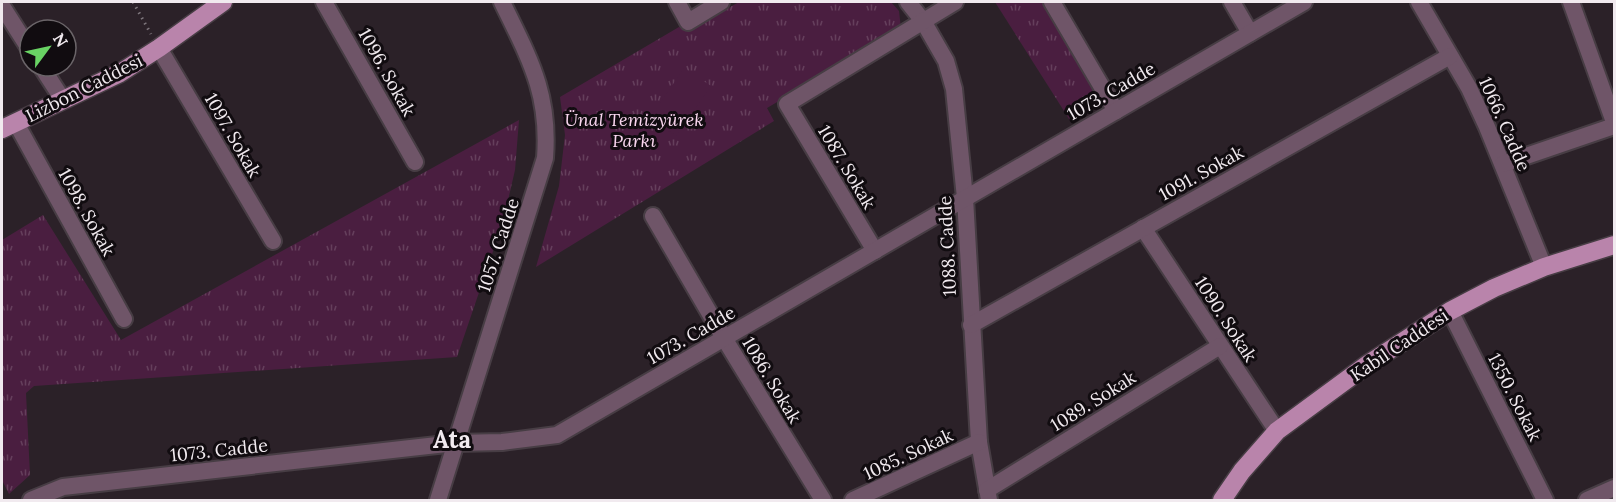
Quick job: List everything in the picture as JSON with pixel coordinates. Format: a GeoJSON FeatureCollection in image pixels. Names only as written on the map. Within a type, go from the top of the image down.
{"type":"FeatureCollection","features":[{"type":"Feature","properties":{"kind":"main road","name":"Lizbon Caddesi"},"geometry":{"type":"LineString","coordinates":[[9,126],[120,73],[223,2]]}},
{"type":"Feature","properties":{"kind":"main road","name":"Kabil Caddesi"},"geometry":{"type":"LineString","coordinates":[[1222,501],[1242,471],[1277,431],[1368,364],[1450,311],[1494,288],[1544,267],[1614,245]]}},
{"type":"Feature","properties":{"kind":"street","name":"1096. Sokak"},"geometry":{"type":"LineString","coordinates":[[324,2],[415,162]]}},
{"type":"Feature","properties":{"kind":"street","name":"1057. Cadde"},"geometry":{"type":"LineString","coordinates":[[438,501],[545,158],[547,131],[538,82],[502,2]]}},
{"type":"Feature","properties":{"kind":"street"},"geometry":{"type":"LineString","coordinates":[[677,2],[688,22],[721,2]]}},
{"type":"Feature","properties":{"kind":"street","name":"1088. Cadde"},"geometry":{"type":"LineString","coordinates":[[908,2],[923,21],[946,61],[954,89],[965,198],[979,442],[988,495]]}},
{"type":"Feature","properties":{"kind":"street"},"geometry":{"type":"LineString","coordinates":[[923,21],[955,2]]}},
{"type":"Feature","properties":{"kind":"street"},"geometry":{"type":"LineString","coordinates":[[1052,2],[1116,111]]}},
{"type":"Feature","properties":{"kind":"street"},"geometry":{"type":"LineString","coordinates":[[1232,2],[1250,33]]}},
{"type":"Feature","properties":{"kind":"street","name":"1073. Cadde"},"geometry":{"type":"LineString","coordinates":[[37,499],[63,487],[455,443],[502,442],[557,435],[1304,2]]}},
{"type":"Feature","properties":{"kind":"street","name":"1066. Cadde"},"geometry":{"type":"LineString","coordinates":[[1419,2],[1469,88],[1503,164],[1544,267]]}},
{"type":"Feature","properties":{"kind":"street"},"geometry":{"type":"LineString","coordinates":[[1503,164],[1614,124],[1571,2]]}},
{"type":"Feature","properties":{"kind":"street"},"geometry":{"type":"LineString","coordinates":[[2,6],[18,31]]}},
{"type":"Feature","properties":{"kind":"street","name":"1087. Sokak"},"geometry":{"type":"LineString","coordinates":[[874,251],[787,104],[923,21]]}},
{"type":"Feature","properties":{"kind":"street","name":"1097. Sokak"},"geometry":{"type":"LineString","coordinates":[[159,48],[273,241]]}},
{"type":"Feature","properties":{"kind":"street","name":"1091. Sokak"},"geometry":{"type":"LineString","coordinates":[[971,325],[1450,56]]}},
{"type":"Feature","properties":{"kind":"street"},"geometry":{"type":"LineString","coordinates":[[48,78],[63,100]]}},
{"type":"Feature","properties":{"kind":"street","name":"1098. Sokak"},"geometry":{"type":"LineString","coordinates":[[9,126],[124,319]]}},
{"type":"Feature","properties":{"kind":"street","name":"1086. Sokak"},"geometry":{"type":"LineString","coordinates":[[653,216],[823,501]]}},
{"type":"Feature","properties":{"kind":"street","name":"1090. Sokak"},"geometry":{"type":"LineString","coordinates":[[1143,228],[1277,431]]}},
{"type":"Feature","properties":{"kind":"street","name":"1350. Sokak"},"geometry":{"type":"LineString","coordinates":[[1450,311],[1545,501]]}},
{"type":"Feature","properties":{"kind":"street","name":"1089. Sokak"},"geometry":{"type":"LineString","coordinates":[[988,495],[1220,346]]}},
{"type":"Feature","properties":{"kind":"street","name":"1085. Sokak"},"geometry":{"type":"LineString","coordinates":[[853,501],[979,442]]}},
{"type":"Feature","properties":{"kind":"street"},"geometry":{"type":"LineString","coordinates":[[1587,501],[1614,488]]}},
{"type":"Feature","properties":{"kind":"path"},"geometry":{"type":"LineString","coordinates":[[133,2],[159,48]]}},
{"type":"Feature","properties":{"kind":"green space","name":"Ünal Temizyürek Parkı"},"geometry":{"type":"Polygon","coordinates":[[[739,2],[891,2],[899,11],[901,29],[767,108],[774,121],[536,267],[559,186],[565,135],[560,97],[679,27],[687,31],[739,2]]]}},
{"type":"Feature","properties":{"kind":"green space"},"geometry":{"type":"Polygon","coordinates":[[[995,2],[1042,2],[1104,101],[1071,122],[995,2]]]}},
{"type":"Feature","properties":{"kind":"green space"},"geometry":{"type":"Polygon","coordinates":[[[684,68],[711,86],[676,136],[650,118],[684,68]]]}},
{"type":"Feature","properties":{"kind":"green space"},"geometry":{"type":"Polygon","coordinates":[[[519,120],[515,170],[503,222],[457,357],[34,386],[26,393],[30,475],[9,494],[2,480],[2,240],[43,215],[121,340],[519,120]]]}},
{"type":"Feature","properties":{"kind":"district","name":"Ata"},"geometry":{"type":"Point","coordinates":[452,439]}}]}
